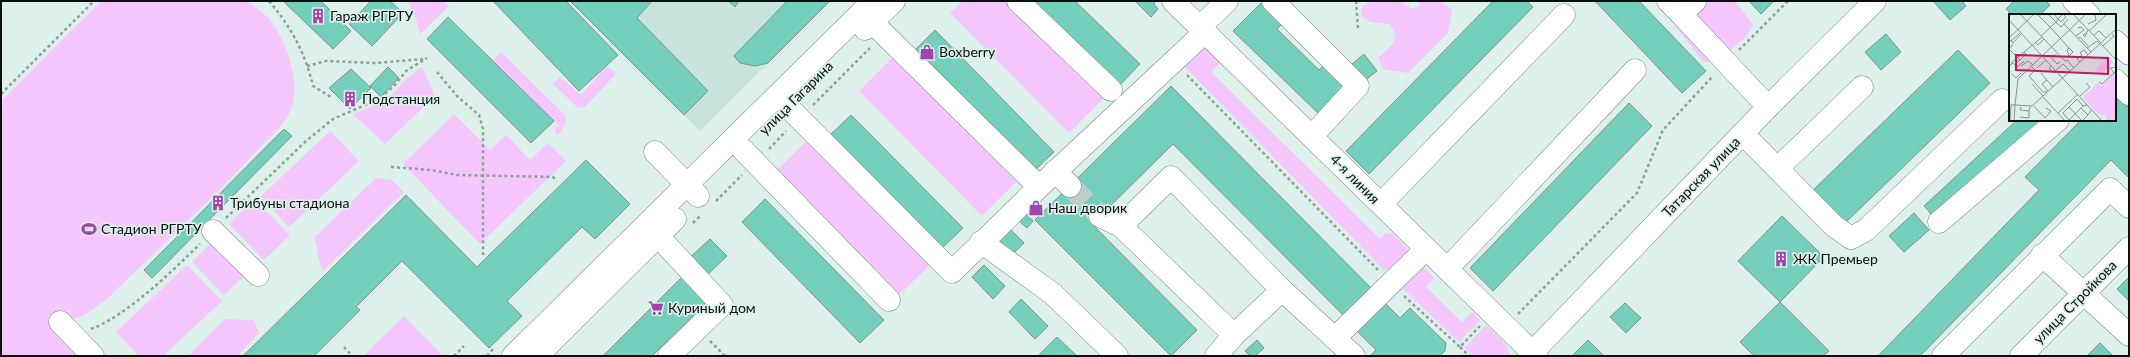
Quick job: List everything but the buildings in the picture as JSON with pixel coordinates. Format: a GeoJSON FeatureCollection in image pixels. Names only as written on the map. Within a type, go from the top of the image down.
{"type":"FeatureCollection","features":[{"type":"Feature","properties":{"kind":"street","name":"улица Гагарина"},"geometry":{"type":"LineString","coordinates":[[512,356],[701,199],[894,1]]}},
{"type":"Feature","properties":{"kind":"street"},"geometry":{"type":"LineString","coordinates":[[1018,1],[1111,90]]}},
{"type":"Feature","properties":{"kind":"street","name":"4-я линия"},"geometry":{"type":"LineString","coordinates":[[1173,1],[1312,136],[1533,355]]}},
{"type":"Feature","properties":{"kind":"street"},"geometry":{"type":"LineString","coordinates":[[794,112],[952,272],[1039,187],[1062,179],[1174,61],[1227,1]]}},
{"type":"Feature","properties":{"kind":"street"},"geometry":{"type":"LineString","coordinates":[[1273,1],[1358,86],[1312,136]]}},
{"type":"Feature","properties":{"kind":"street","name":"Татарская улица"},"geometry":{"type":"LineString","coordinates":[[1533,355],[1768,107],[1875,1]]}},
{"type":"Feature","properties":{"kind":"street"},"geometry":{"type":"LineString","coordinates":[[2074,1],[2088,14]]}},
{"type":"Feature","properties":{"kind":"street"},"geometry":{"type":"LineString","coordinates":[[1681,5],[1726,62],[1768,107]]}},
{"type":"Feature","properties":{"kind":"street"},"geometry":{"type":"LineString","coordinates":[[1381,204],[1564,16]]}},
{"type":"Feature","properties":{"kind":"street","name":"улица Гагарина"},"geometry":{"type":"LineString","coordinates":[[537,356],[658,236],[749,157],[794,112],[877,19]]}},
{"type":"Feature","properties":{"kind":"street"},"geometry":{"type":"LineString","coordinates":[[877,19],[1039,187]]}},
{"type":"Feature","properties":{"kind":"street"},"geometry":{"type":"LineString","coordinates":[[2116,42],[2129,54]]}},
{"type":"Feature","properties":{"kind":"street"},"geometry":{"type":"LineString","coordinates":[[1447,269],[1635,70]]}},
{"type":"Feature","properties":{"kind":"street"},"geometry":{"type":"LineString","coordinates":[[2116,81],[2129,94]]}},
{"type":"Feature","properties":{"kind":"street"},"geometry":{"type":"LineString","coordinates":[[1778,168],[1862,86]]}},
{"type":"Feature","properties":{"kind":"street"},"geometry":{"type":"LineString","coordinates":[[1743,134],[1834,226],[1851,238],[1866,230],[2002,100]]}},
{"type":"Feature","properties":{"kind":"street"},"geometry":{"type":"LineString","coordinates":[[1939,222],[2057,121]]}},
{"type":"Feature","properties":{"kind":"street"},"geometry":{"type":"LineString","coordinates":[[655,152],[701,199]]}},
{"type":"Feature","properties":{"kind":"street"},"geometry":{"type":"LineString","coordinates":[[749,157],[889,300]]}},
{"type":"Feature","properties":{"kind":"street"},"geometry":{"type":"LineString","coordinates":[[1121,226],[1171,177],[1282,290],[1354,356]]}},
{"type":"Feature","properties":{"kind":"street"},"geometry":{"type":"LineString","coordinates":[[1943,356],[2042,255],[2110,189],[2129,207]]}},
{"type":"Feature","properties":{"kind":"street"},"geometry":{"type":"LineString","coordinates":[[1100,216],[1121,226],[1234,335]]}},
{"type":"Feature","properties":{"kind":"street"},"geometry":{"type":"LineString","coordinates":[[213,231],[258,275]]}},
{"type":"Feature","properties":{"kind":"street"},"geometry":{"type":"LineString","coordinates":[[658,236],[722,305],[669,356]]}},
{"type":"Feature","properties":{"kind":"street"},"geometry":{"type":"LineString","coordinates":[[981,242],[1053,294],[1117,356]]}},
{"type":"Feature","properties":{"kind":"street","name":"улица Стройкова"},"geometry":{"type":"LineString","coordinates":[[2021,356],[2129,248]]}},
{"type":"Feature","properties":{"kind":"street"},"geometry":{"type":"LineString","coordinates":[[1335,338],[1426,249]]}},
{"type":"Feature","properties":{"kind":"street"},"geometry":{"type":"LineString","coordinates":[[2042,255],[2129,335]]}},
{"type":"Feature","properties":{"kind":"street"},"geometry":{"type":"LineString","coordinates":[[1216,356],[1234,335],[1282,290]]}},
{"type":"Feature","properties":{"kind":"street"},"geometry":{"type":"LineString","coordinates":[[66,329],[93,356]]}},
{"type":"Feature","properties":{"kind":"path"},"geometry":{"type":"LineString","coordinates":[[1,94],[94,1]]}},
{"type":"Feature","properties":{"kind":"path"},"geometry":{"type":"LineString","coordinates":[[269,1],[293,32],[307,66],[313,86],[331,97]]}},
{"type":"Feature","properties":{"kind":"path"},"geometry":{"type":"LineString","coordinates":[[1356,1],[1358,28]]}},
{"type":"Feature","properties":{"kind":"path"},"geometry":{"type":"LineString","coordinates":[[1512,320],[1637,193],[1663,130],[1726,62],[1788,1]]}},
{"type":"Feature","properties":{"kind":"path"},"geometry":{"type":"LineString","coordinates":[[690,226],[701,199],[749,157],[794,112],[877,19]]}},
{"type":"Feature","properties":{"kind":"path"},"geometry":{"type":"LineString","coordinates":[[66,329],[97,326],[122,311],[164,279],[306,141],[333,120],[379,99],[395,85],[406,70],[427,58],[375,62],[326,61],[307,66]]}},
{"type":"Feature","properties":{"kind":"path"},"geometry":{"type":"LineString","coordinates":[[1174,61],[1390,283],[1469,356]]}},
{"type":"Feature","properties":{"kind":"path"},"geometry":{"type":"LineString","coordinates":[[437,72],[457,96],[479,115],[483,129],[483,255]]}},
{"type":"Feature","properties":{"kind":"path"},"geometry":{"type":"LineString","coordinates":[[391,167],[483,176],[554,177],[557,181]]}},
{"type":"Feature","properties":{"kind":"path"},"geometry":{"type":"LineString","coordinates":[[1460,347],[1492,313]]}},
{"type":"Feature","properties":{"kind":"path"},"geometry":{"type":"LineString","coordinates":[[454,356],[464,346]]}},
{"type":"Feature","properties":{"kind":"path"},"geometry":{"type":"LineString","coordinates":[[344,348],[352,356]]}},
{"type":"Feature","properties":{"kind":"shaded area","name":"Стадион РГРТУ"},"geometry":{"type":"Polygon","coordinates":[[[101,1],[248,1],[269,19],[281,37],[286,48],[293,73],[294,97],[292,107],[282,124],[242,167],[107,299],[83,316],[60,322],[80,356],[1,356],[1,101],[101,1]]]}},
{"type":"Feature","properties":{"kind":"shaded area"},"geometry":{"type":"Polygon","coordinates":[[[408,1],[444,1],[449,6],[420,34],[415,16],[408,1]]]}},
{"type":"Feature","properties":{"kind":"shaded area"},"geometry":{"type":"Polygon","coordinates":[[[570,1],[830,1],[700,131],[570,1]]]}},
{"type":"Feature","properties":{"kind":"shaded area"},"geometry":{"type":"Polygon","coordinates":[[[962,1],[1010,1],[1105,97],[1069,133],[950,13],[962,1]]]}},
{"type":"Feature","properties":{"kind":"shaded area"},"geometry":{"type":"Polygon","coordinates":[[[1372,1],[1401,1],[1412,9],[1419,6],[1420,1],[1441,1],[1452,10],[1448,33],[1408,73],[1383,69],[1378,58],[1392,45],[1396,34],[1389,24],[1371,22],[1361,16],[1362,6],[1372,1]]]}},
{"type":"Feature","properties":{"kind":"shaded area"},"geometry":{"type":"Polygon","coordinates":[[[1680,1],[1735,1],[1753,25],[1746,37],[1715,62],[1704,62],[1671,21],[1680,1]]]}},
{"type":"Feature","properties":{"kind":"shaded area"},"geometry":{"type":"Polygon","coordinates":[[[1200,44],[1209,45],[1220,57],[1219,64],[1211,72],[1380,239],[1386,233],[1393,234],[1407,248],[1406,257],[1393,270],[1383,269],[1185,67],[1184,61],[1200,44]]]}},
{"type":"Feature","properties":{"kind":"shaded area"},"geometry":{"type":"Polygon","coordinates":[[[501,52],[564,114],[566,120],[565,125],[558,135],[554,131],[559,125],[493,61],[501,52]]]}},
{"type":"Feature","properties":{"kind":"shaded area"},"geometry":{"type":"Polygon","coordinates":[[[893,57],[1017,181],[982,216],[859,91],[893,57]]]}},
{"type":"Feature","properties":{"kind":"shaded area"},"geometry":{"type":"Polygon","coordinates":[[[422,66],[435,96],[385,144],[353,114],[387,100],[402,83],[422,66]]]}},
{"type":"Feature","properties":{"kind":"shaded area"},"geometry":{"type":"Polygon","coordinates":[[[607,66],[616,74],[584,108],[577,107],[553,84],[560,77],[581,95],[607,66]]]}},
{"type":"Feature","properties":{"kind":"shaded area"},"geometry":{"type":"Polygon","coordinates":[[[454,114],[490,150],[506,135],[530,160],[548,143],[566,161],[480,244],[403,164],[454,114]]]}},
{"type":"Feature","properties":{"kind":"shaded area"},"geometry":{"type":"Polygon","coordinates":[[[330,131],[359,161],[289,227],[260,197],[330,131]]]}},
{"type":"Feature","properties":{"kind":"shaded area"},"geometry":{"type":"Polygon","coordinates":[[[813,135],[936,259],[898,296],[775,172],[813,135]]]}},
{"type":"Feature","properties":{"kind":"shaded area"},"geometry":{"type":"Polygon","coordinates":[[[376,178],[392,180],[404,192],[323,271],[319,260],[315,237],[376,178]]]}},
{"type":"Feature","properties":{"kind":"shaded area"},"geometry":{"type":"Polygon","coordinates":[[[254,199],[290,235],[264,260],[229,224],[254,199]]]}},
{"type":"Feature","properties":{"kind":"shaded area"},"geometry":{"type":"Polygon","coordinates":[[[212,242],[245,275],[224,295],[192,262],[212,242]]]}},
{"type":"Feature","properties":{"kind":"shaded area"},"geometry":{"type":"Polygon","coordinates":[[[1420,263],[1434,278],[1426,287],[1462,322],[1472,312],[1480,320],[1459,342],[1399,285],[1420,263]]]}},
{"type":"Feature","properties":{"kind":"shaded area"},"geometry":{"type":"Polygon","coordinates":[[[187,265],[222,301],[163,356],[139,356],[116,332],[187,265]]]}},
{"type":"Feature","properties":{"kind":"shaded area"},"geometry":{"type":"Polygon","coordinates":[[[404,316],[443,356],[363,356],[404,316]]]}},
{"type":"Feature","properties":{"kind":"shaded area"},"geometry":{"type":"Polygon","coordinates":[[[225,319],[254,320],[259,333],[237,356],[188,356],[225,319]]]}},
{"type":"Feature","properties":{"kind":"shaded area"},"geometry":{"type":"Polygon","coordinates":[[[1486,325],[1505,343],[1510,354],[1509,356],[1473,356],[1464,348],[1486,325]]]}},
{"type":"Feature","properties":{"kind":"tunnel"},"geometry":{"type":"LineString","coordinates":[[1070,186],[1100,216]]}},
{"type":"Feature","properties":{"kind":"place","name":"Гараж РГРТУ"},"geometry":{"type":"Point","coordinates":[318,16]}},
{"type":"Feature","properties":{"kind":"place","name":"Boxberry"},"geometry":{"type":"Point","coordinates":[927,52]}},
{"type":"Feature","properties":{"kind":"place","name":"Подстанция"},"geometry":{"type":"Point","coordinates":[350,99]}},
{"type":"Feature","properties":{"kind":"place","name":"Трибуны стадиона"},"geometry":{"type":"Point","coordinates":[218,203]}},
{"type":"Feature","properties":{"kind":"place","name":"Наш дворик"},"geometry":{"type":"Point","coordinates":[1036,208]}},
{"type":"Feature","properties":{"kind":"place","name":"Стадион РГРТУ"},"geometry":{"type":"Point","coordinates":[89,229]}},
{"type":"Feature","properties":{"kind":"place","name":"ЖК Премьер"},"geometry":{"type":"Point","coordinates":[1781,259]}},
{"type":"Feature","properties":{"kind":"place","name":"Куриный дом"},"geometry":{"type":"Point","coordinates":[656,308]}}]}
